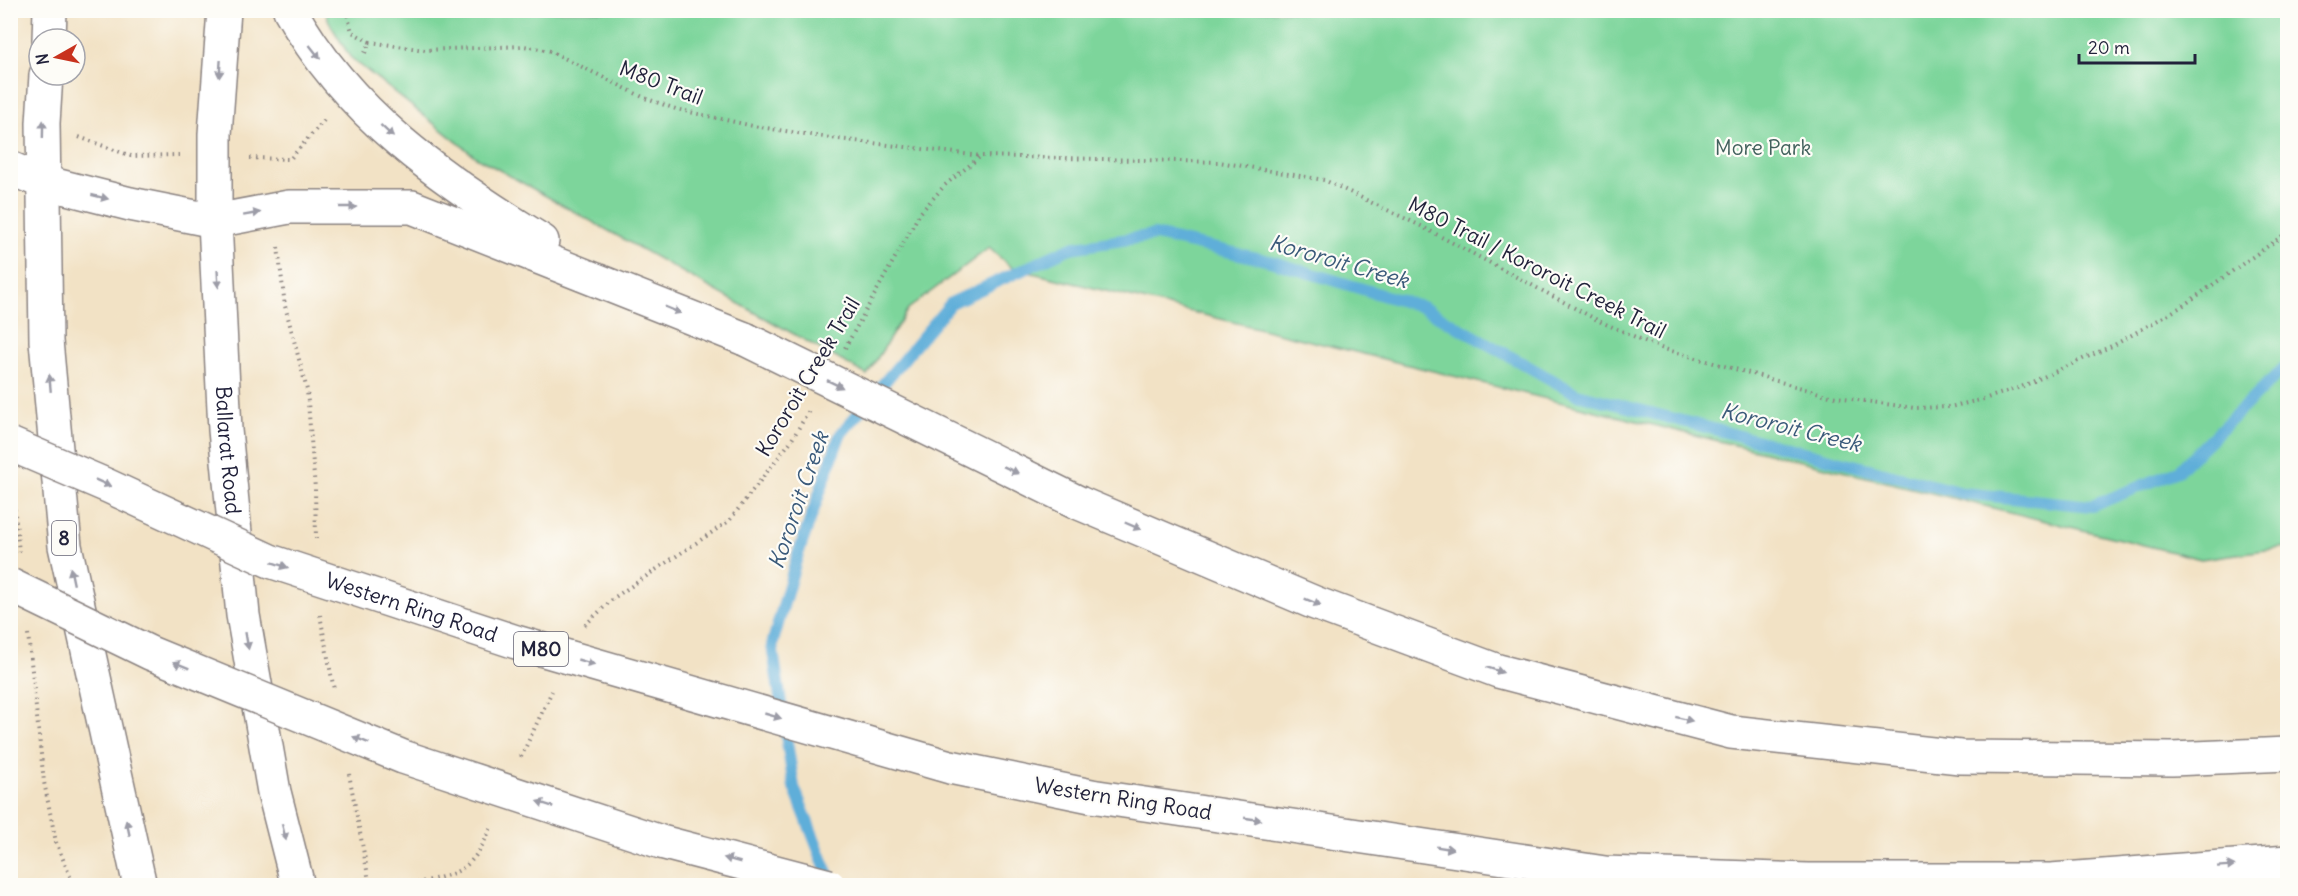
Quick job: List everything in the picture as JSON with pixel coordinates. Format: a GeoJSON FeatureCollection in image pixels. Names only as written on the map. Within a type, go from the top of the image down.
{"type":"FeatureCollection","features":[{"type":"Feature","properties":{"kind":"highway"},"geometry":{"type":"LineString","coordinates":[[49,27],[50,10]]}},
{"type":"Feature","properties":{"kind":"highway","name":"Ballarat Road"},"geometry":{"type":"LineString","coordinates":[[224,10],[215,134],[215,221],[225,430],[243,615],[274,792],[298,885]]}},
{"type":"Feature","properties":{"kind":"highway"},"geometry":{"type":"LineString","coordinates":[[290,10],[306,39],[345,90],[392,136],[477,201],[618,289]]}},
{"type":"Feature","properties":{"kind":"highway","name":"8"},"geometry":{"type":"LineString","coordinates":[[46,87],[43,182],[46,341],[65,546],[140,885]]}},
{"type":"Feature","properties":{"kind":"highway"},"geometry":{"type":"LineString","coordinates":[[10,168],[43,182],[130,204],[215,221],[289,207],[412,207],[745,339],[1079,503],[1315,603],[1498,671],[1731,732],[1960,757],[2172,759],[2288,754]]}},
{"type":"Feature","properties":{"kind":"highway","name":"Western Ring Road"},"geometry":{"type":"LineString","coordinates":[[10,444],[108,486],[270,561],[504,638],[951,767],[1091,796],[1605,873],[1808,880],[2051,880],[2288,862]]}},
{"type":"Feature","properties":{"kind":"highway"},"geometry":{"type":"LineString","coordinates":[[15,570],[150,653],[404,757],[661,842],[829,885]]}},
{"type":"Feature","properties":{"kind":"path"},"geometry":{"type":"LineString","coordinates":[[346,10],[352,32],[370,42],[360,63]]}},
{"type":"Feature","properties":{"kind":"path","name":"M80 Trail"},"geometry":{"type":"LineString","coordinates":[[370,42],[425,50],[524,46],[550,51],[645,98],[676,109],[753,126],[981,156]]}},
{"type":"Feature","properties":{"kind":"path"},"geometry":{"type":"LineString","coordinates":[[316,546],[315,489],[306,390],[285,306],[277,247],[289,244],[290,159],[330,113]]}},
{"type":"Feature","properties":{"kind":"path"},"geometry":{"type":"LineString","coordinates":[[89,141],[130,156],[156,154]]}},
{"type":"Feature","properties":{"kind":"path","name":"M80 Trail / Kororoit Creek Trail"},"geometry":{"type":"LineString","coordinates":[[981,156],[1219,162],[1324,180],[1419,225],[1601,322],[1661,348],[1830,396],[1914,408],[1950,407],[1984,399],[2020,387],[2114,345],[2190,301],[2288,232]]}},
{"type":"Feature","properties":{"kind":"path","name":"Kororoit Creek Trail"},"geometry":{"type":"LineString","coordinates":[[842,354],[920,213],[945,185],[981,156]]}},
{"type":"Feature","properties":{"kind":"path"},"geometry":{"type":"LineString","coordinates":[[262,158],[290,159]]}},
{"type":"Feature","properties":{"kind":"path","name":"Kororoit Creek Trail"},"geometry":{"type":"LineString","coordinates":[[581,629],[615,597],[729,521],[791,441],[813,403]]}},
{"type":"Feature","properties":{"kind":"path"},"geometry":{"type":"LineString","coordinates":[[10,474],[15,570]]}},
{"type":"Feature","properties":{"kind":"path"},"geometry":{"type":"LineString","coordinates":[[317,603],[335,697]]}},
{"type":"Feature","properties":{"kind":"path"},"geometry":{"type":"LineString","coordinates":[[27,626],[44,782],[56,842],[74,885]]}},
{"type":"Feature","properties":{"kind":"path"},"geometry":{"type":"LineString","coordinates":[[520,760],[553,689]]}},
{"type":"Feature","properties":{"kind":"path"},"geometry":{"type":"LineString","coordinates":[[348,768],[370,885]]}},
{"type":"Feature","properties":{"kind":"path"},"geometry":{"type":"LineString","coordinates":[[405,885],[457,873],[480,854],[493,823]]}},
{"type":"Feature","properties":{"kind":"green space","name":"More Park"},"geometry":{"type":"Polygon","coordinates":[[[325,11],[2287,11],[2287,547],[2201,559],[1012,268],[989,248],[908,309],[867,375],[476,157],[350,57],[330,24],[325,11]]]}},
{"type":"Feature","properties":{"kind":"waterway","name":"Kororoit Creek"},"geometry":{"type":"LineString","coordinates":[[831,882],[794,787],[772,645],[797,557],[840,435],[951,303],[1070,248],[1155,235],[1270,261],[1422,307],[1577,394],[1962,493],[2092,506],[2178,471],[2288,364]]}}]}
